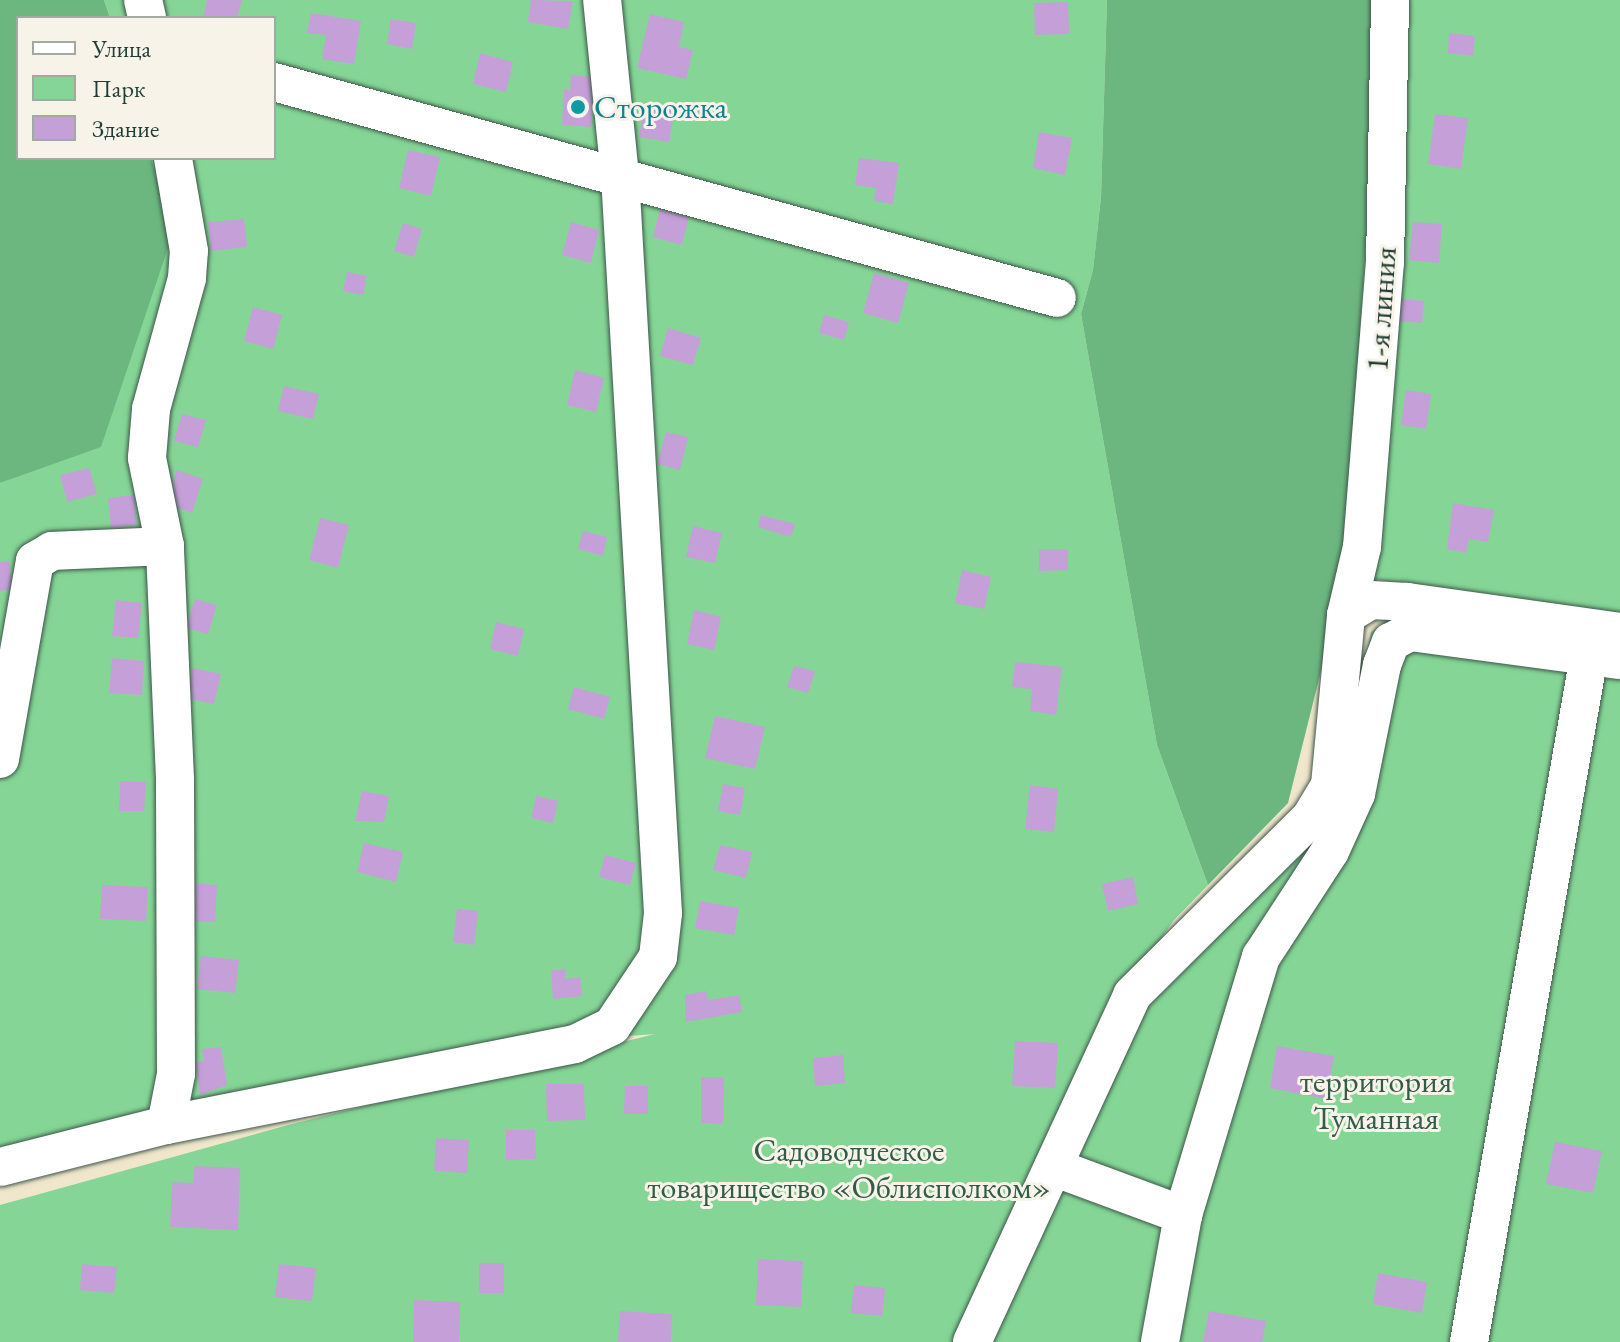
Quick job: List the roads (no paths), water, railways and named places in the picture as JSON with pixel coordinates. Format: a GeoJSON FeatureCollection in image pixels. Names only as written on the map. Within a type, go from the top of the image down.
{"type":"FeatureCollection","features":[{"type":"Feature","properties":{"kind":"street"},"geometry":{"type":"LineString","coordinates":[[0,1167],[166,1125],[575,1044],[612,1026],[658,957],[663,913],[620,176],[602,0]]}},
{"type":"Feature","properties":{"kind":"street","name":"1-я линия"},"geometry":{"type":"LineString","coordinates":[[972,1342],[1132,995],[1311,817],[1330,785],[1346,615],[1362,547],[1385,263],[1390,0]]}},
{"type":"Feature","properties":{"kind":"street"},"geometry":{"type":"LineString","coordinates":[[276,83],[1057,298]]}},
{"type":"Feature","properties":{"kind":"street"},"geometry":{"type":"LineString","coordinates":[[166,1125],[176,1074],[175,779],[165,546],[147,458],[151,409],[187,278],[189,251],[173,160]]}},
{"type":"Feature","properties":{"kind":"street"},"geometry":{"type":"LineString","coordinates":[[0,759],[35,561],[52,551],[165,546]]}},
{"type":"Feature","properties":{"kind":"street"},"geometry":{"type":"LineString","coordinates":[[1346,615],[1371,600],[1407,602],[1620,632]]}},
{"type":"Feature","properties":{"kind":"street"},"geometry":{"type":"LineString","coordinates":[[1160,1342],[1183,1215],[1261,957],[1330,851],[1356,794],[1391,642],[1410,632],[1605,658],[1469,1342]]}},
{"type":"Feature","properties":{"kind":"street"},"geometry":{"type":"LineString","coordinates":[[1053,1167],[1183,1215]]}},
{"type":"Feature","properties":{"kind":"place","name":"Сторожка"},"geometry":{"type":"Point","coordinates":[578,107]}},
{"type":"Feature","properties":{"kind":"park label","name":"территория Туманная"},"geometry":{"type":"Point","coordinates":[1376,1100]}},
{"type":"Feature","properties":{"kind":"park label","name":"Садоводческое товарищество «Облисполком»"},"geometry":{"type":"Point","coordinates":[849,1170]}}]}
